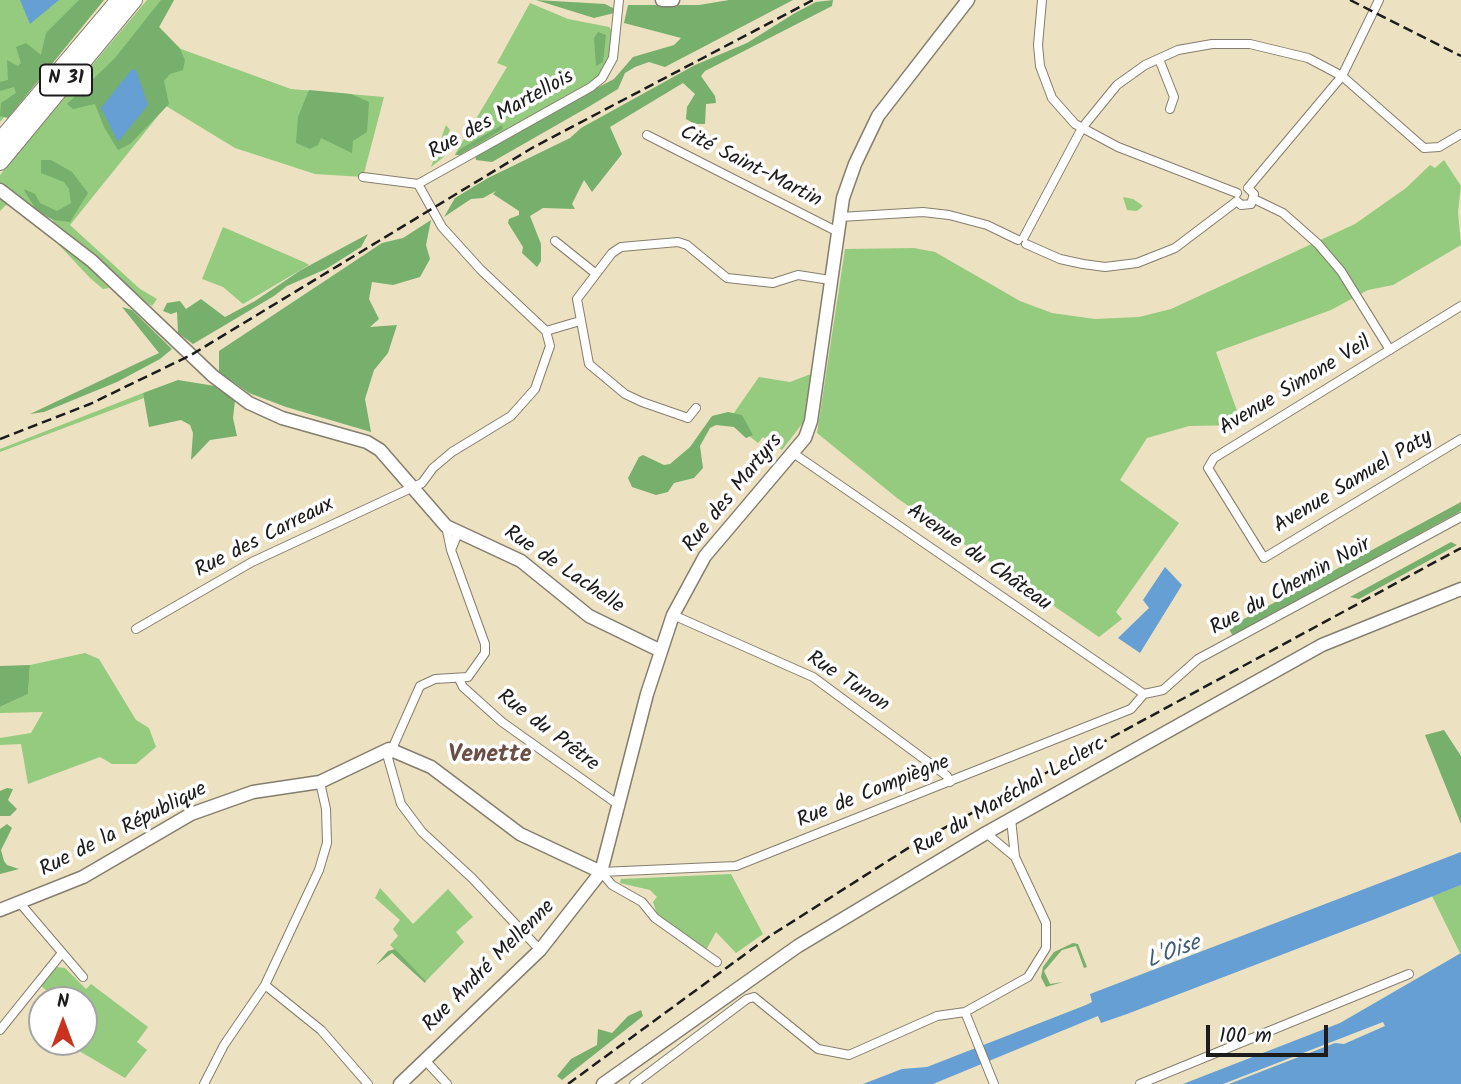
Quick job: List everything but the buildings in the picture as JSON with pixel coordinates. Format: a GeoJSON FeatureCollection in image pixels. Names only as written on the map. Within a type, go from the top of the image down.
{"type":"FeatureCollection","features":[{"type":"Feature","properties":{"kind":"highway","name":"N 31"},"geometry":{"type":"LineString","coordinates":[[0,141],[118,0]]}},
{"type":"Feature","properties":{"kind":"highway","name":"N 31"},"geometry":{"type":"LineString","coordinates":[[0,162],[134,0]]}},
{"type":"Feature","properties":{"kind":"highway"},"geometry":{"type":"LineString","coordinates":[[85,58],[146,0]]}},
{"type":"Feature","properties":{"kind":"street","name":"Rue des Martellois"},"geometry":{"type":"LineString","coordinates":[[547,331],[481,270],[442,227],[418,184],[592,87],[602,78],[613,58],[620,0]]}},
{"type":"Feature","properties":{"kind":"street"},"geometry":{"type":"LineString","coordinates":[[662,0],[673,0]]}},
{"type":"Feature","properties":{"kind":"street","name":"Rue des Martyrs"},"geometry":{"type":"LineString","coordinates":[[601,872],[660,651],[673,615],[705,556],[805,438],[811,421],[840,217],[855,164],[878,116],[968,0]]}},
{"type":"Feature","properties":{"kind":"street"},"geometry":{"type":"LineString","coordinates":[[1042,0],[1038,45],[1046,86],[1062,111],[1082,128],[1118,147],[1237,197],[1246,206],[1254,199]]}},
{"type":"Feature","properties":{"kind":"street"},"geometry":{"type":"LineString","coordinates":[[840,217],[923,212],[949,215],[986,225],[1060,259],[1105,267],[1137,263],[1175,248],[1248,188],[1342,76],[1379,0]]}},
{"type":"Feature","properties":{"kind":"street"},"geometry":{"type":"LineString","coordinates":[[1023,240],[1082,128],[1116,85],[1178,50],[1212,44],[1250,44],[1308,58],[1342,76],[1424,148],[1440,147],[1461,134]]}},
{"type":"Feature","properties":{"kind":"street"},"geometry":{"type":"LineString","coordinates":[[1159,59],[1174,97],[1170,109]]}},
{"type":"Feature","properties":{"kind":"street","name":"Cité Saint-Martin"},"geometry":{"type":"LineString","coordinates":[[647,135],[838,232]]}},
{"type":"Feature","properties":{"kind":"street"},"geometry":{"type":"LineString","coordinates":[[363,177],[418,184]]}},
{"type":"Feature","properties":{"kind":"street"},"geometry":{"type":"LineString","coordinates":[[1248,188],[1254,199],[1283,213],[1318,244],[1341,271],[1390,350]]}},
{"type":"Feature","properties":{"kind":"street"},"geometry":{"type":"LineString","coordinates":[[0,190],[92,261],[191,355],[249,403],[282,418],[367,442],[380,450],[449,527],[451,550],[485,644],[485,653],[472,674],[459,679],[435,680],[420,686],[389,749],[388,758],[405,810],[430,841],[472,877],[540,950]]}},
{"type":"Feature","properties":{"kind":"street"},"geometry":{"type":"LineString","coordinates":[[555,241],[595,272]]}},
{"type":"Feature","properties":{"kind":"street"},"geometry":{"type":"LineString","coordinates":[[696,408],[688,418],[625,394],[589,363],[577,299],[595,272],[621,247],[678,243],[687,245],[727,278],[773,284],[798,275],[830,280]]}},
{"type":"Feature","properties":{"kind":"street","name":"Avenue Simone Veil"},"geometry":{"type":"LineString","coordinates":[[1264,558],[1214,481],[1208,468],[1214,458],[1461,306]]}},
{"type":"Feature","properties":{"kind":"street"},"geometry":{"type":"LineString","coordinates":[[413,488],[452,452],[511,415],[535,388],[550,346],[547,331],[580,321]]}},
{"type":"Feature","properties":{"kind":"street","name":"Avenue Samuel Paty"},"geometry":{"type":"LineString","coordinates":[[1264,558],[1461,439]]}},
{"type":"Feature","properties":{"kind":"street","name":"Avenue du Château"},"geometry":{"type":"LineString","coordinates":[[793,453],[1144,694]]}},
{"type":"Feature","properties":{"kind":"street","name":"Rue des Carreaux"},"geometry":{"type":"LineString","coordinates":[[136,629],[252,562],[413,488]]}},
{"type":"Feature","properties":{"kind":"street","name":"Rue du Chemin Noir"},"geometry":{"type":"LineString","coordinates":[[1144,694],[1163,690],[1198,659],[1461,517]]}},
{"type":"Feature","properties":{"kind":"street"},"geometry":{"type":"LineString","coordinates":[[449,527],[451,550]]}},
{"type":"Feature","properties":{"kind":"street","name":"Rue de Lachelle"},"geometry":{"type":"LineString","coordinates":[[449,527],[521,561],[589,615],[660,651]]}},
{"type":"Feature","properties":{"kind":"street","name":"Rue du Maréchal Leclerc"},"geometry":{"type":"LineString","coordinates":[[603,1084],[798,946],[986,833],[1322,645],[1461,589]]}},
{"type":"Feature","properties":{"kind":"street","name":"Rue Tunon"},"geometry":{"type":"LineString","coordinates":[[673,615],[813,677],[926,759],[950,782]]}},
{"type":"Feature","properties":{"kind":"street","name":"Rue du Prêtre"},"geometry":{"type":"LineString","coordinates":[[459,679],[463,687],[495,716],[620,806]]}},
{"type":"Feature","properties":{"kind":"street","name":"Rue de Compiègne"},"geometry":{"type":"LineString","coordinates":[[601,872],[736,866],[1131,709],[1144,694]]}},
{"type":"Feature","properties":{"kind":"street"},"geometry":{"type":"LineString","coordinates":[[389,749],[431,767],[520,834],[601,872],[612,885],[642,902],[655,918],[716,962]]}},
{"type":"Feature","properties":{"kind":"street","name":"Rue de la République"},"geometry":{"type":"LineString","coordinates":[[0,910],[83,877],[191,814],[253,792],[320,782],[389,749]]}},
{"type":"Feature","properties":{"kind":"street"},"geometry":{"type":"LineString","coordinates":[[204,1084],[224,1045],[265,985],[325,852],[326,809],[320,782]]}},
{"type":"Feature","properties":{"kind":"street"},"geometry":{"type":"LineString","coordinates":[[634,1084],[747,999],[760,999],[818,1049],[849,1055],[937,1016],[965,1012],[1027,977],[1046,948],[1046,923],[1015,857],[1011,819]]}},
{"type":"Feature","properties":{"kind":"street"},"geometry":{"type":"LineString","coordinates":[[986,833],[1015,857]]}},
{"type":"Feature","properties":{"kind":"street"},"geometry":{"type":"LineString","coordinates":[[1003,847],[1013,841]]}},
{"type":"Feature","properties":{"kind":"street","name":"Rue André Mellenne"},"geometry":{"type":"LineString","coordinates":[[400,1084],[540,950],[601,872]]}},
{"type":"Feature","properties":{"kind":"street"},"geometry":{"type":"LineString","coordinates":[[19,902],[83,977]]}},
{"type":"Feature","properties":{"kind":"street"},"geometry":{"type":"LineString","coordinates":[[0,1030],[62,953]]}},
{"type":"Feature","properties":{"kind":"street"},"geometry":{"type":"LineString","coordinates":[[1140,1084],[1170,1075],[1409,974]]}},
{"type":"Feature","properties":{"kind":"street"},"geometry":{"type":"LineString","coordinates":[[265,985],[321,1030],[368,1084]]}},
{"type":"Feature","properties":{"kind":"street"},"geometry":{"type":"LineString","coordinates":[[965,1012],[994,1084]]}},
{"type":"Feature","properties":{"kind":"street"},"geometry":{"type":"LineString","coordinates":[[425,1060],[447,1084]]}},
{"type":"Feature","properties":{"kind":"green space"},"geometry":{"type":"Polygon","coordinates":[[[0,0],[103,0],[0,122],[0,0]]]}},
{"type":"Feature","properties":{"kind":"green space"},"geometry":{"type":"Polygon","coordinates":[[[79,0],[104,0],[8,118],[0,116],[1,103],[16,93],[14,87],[0,91],[0,82],[8,80],[7,60],[18,66],[21,63],[16,47],[26,43],[41,55],[46,33],[79,0]]]}},
{"type":"Feature","properties":{"kind":"green space"},"geometry":{"type":"Polygon","coordinates":[[[147,0],[174,0],[159,27],[181,49],[291,89],[384,97],[363,177],[315,174],[235,148],[166,106],[70,225],[140,289],[157,299],[152,306],[137,297],[54,225],[53,219],[6,205],[0,211],[0,175],[147,0]]]}},
{"type":"Feature","properties":{"kind":"green space"},"geometry":{"type":"Polygon","coordinates":[[[161,0],[174,0],[159,27],[180,49],[185,60],[183,70],[170,74],[164,81],[169,104],[130,144],[118,150],[104,127],[95,104],[73,109],[67,104],[115,58],[161,0]]]}},
{"type":"Feature","properties":{"kind":"green space"},"geometry":{"type":"Polygon","coordinates":[[[536,0],[605,4],[613,8],[614,13],[594,18],[536,0]]]}},
{"type":"Feature","properties":{"kind":"green space"},"geometry":{"type":"Polygon","coordinates":[[[729,0],[793,0],[665,67],[649,62],[635,67],[625,73],[618,89],[590,106],[492,162],[476,160],[475,152],[614,79],[633,57],[674,45],[681,38],[624,23],[628,5],[699,5],[729,0]]]}},
{"type":"Feature","properties":{"kind":"green space"},"geometry":{"type":"Polygon","coordinates":[[[833,0],[832,6],[705,71],[701,76],[715,96],[716,103],[706,104],[705,124],[695,124],[686,119],[687,107],[695,94],[683,83],[610,127],[622,154],[592,192],[584,180],[572,204],[575,209],[543,208],[530,216],[541,244],[541,261],[537,267],[522,253],[523,247],[508,223],[509,219],[519,215],[519,211],[493,194],[496,191],[483,198],[471,199],[444,217],[455,198],[488,178],[570,138],[581,128],[695,65],[747,43],[816,2],[833,0]]]}},
{"type":"Feature","properties":{"kind":"green space"},"geometry":{"type":"Polygon","coordinates":[[[530,3],[568,19],[609,27],[613,33],[610,58],[599,77],[566,100],[476,148],[471,145],[455,154],[507,67],[497,63],[530,3]]]}},
{"type":"Feature","properties":{"kind":"green space"},"geometry":{"type":"Polygon","coordinates":[[[598,32],[606,35],[603,62],[596,66],[594,38],[598,32]]]}},
{"type":"Feature","properties":{"kind":"green space"},"geometry":{"type":"Polygon","coordinates":[[[309,90],[351,94],[369,102],[367,132],[353,141],[352,153],[321,138],[318,145],[310,149],[296,143],[298,117],[309,90]]]}},
{"type":"Feature","properties":{"kind":"green space"},"geometry":{"type":"Polygon","coordinates":[[[446,125],[450,130],[442,147],[445,156],[431,167],[446,125]]]}},
{"type":"Feature","properties":{"kind":"green space"},"geometry":{"type":"Polygon","coordinates":[[[502,125],[503,129],[460,155],[455,155],[460,149],[502,125]]]}},
{"type":"Feature","properties":{"kind":"green space"},"geometry":{"type":"Polygon","coordinates":[[[41,160],[51,160],[72,172],[88,193],[70,222],[53,220],[36,209],[25,192],[24,189],[35,194],[40,203],[57,211],[71,203],[69,189],[64,182],[41,173],[41,160]]]}},
{"type":"Feature","properties":{"kind":"green space"},"geometry":{"type":"Polygon","coordinates":[[[1444,160],[1461,186],[1458,212],[1461,245],[1393,285],[1368,290],[1331,310],[1216,352],[1242,425],[1189,426],[1147,438],[1120,480],[1179,523],[1116,612],[1122,619],[1099,637],[897,498],[817,433],[845,249],[914,248],[935,252],[1020,301],[1052,313],[1095,319],[1139,317],[1171,309],[1355,224],[1406,188],[1430,165],[1435,168],[1444,160]]]}},
{"type":"Feature","properties":{"kind":"green space"},"geometry":{"type":"Polygon","coordinates":[[[1123,197],[1133,199],[1143,206],[1137,211],[1127,210],[1123,197]]]}},
{"type":"Feature","properties":{"kind":"green space"},"geometry":{"type":"Polygon","coordinates":[[[431,220],[426,245],[430,259],[420,277],[393,285],[372,282],[369,299],[379,319],[370,327],[397,325],[388,353],[374,370],[365,399],[371,432],[249,393],[219,372],[219,351],[382,243],[403,238],[431,220]]]}},
{"type":"Feature","properties":{"kind":"green space"},"geometry":{"type":"Polygon","coordinates":[[[223,227],[309,265],[243,304],[223,287],[202,279],[223,227]]]}},
{"type":"Feature","properties":{"kind":"green space"},"geometry":{"type":"Polygon","coordinates":[[[368,234],[361,247],[326,269],[287,286],[193,344],[178,333],[177,312],[171,314],[163,311],[167,303],[180,301],[186,309],[201,299],[225,317],[255,301],[301,270],[368,234]]]}},
{"type":"Feature","properties":{"kind":"green space"},"geometry":{"type":"Polygon","coordinates":[[[58,241],[63,241],[109,288],[103,289],[90,278],[58,241]]]}},
{"type":"Feature","properties":{"kind":"green space"},"geometry":{"type":"Polygon","coordinates":[[[122,307],[132,310],[172,349],[160,359],[117,382],[44,412],[30,414],[159,353],[122,307]]]}},
{"type":"Feature","properties":{"kind":"green space"},"geometry":{"type":"Polygon","coordinates":[[[811,374],[805,420],[782,450],[763,437],[758,443],[729,420],[759,377],[790,382],[811,374]]]}},
{"type":"Feature","properties":{"kind":"green space"},"geometry":{"type":"Polygon","coordinates":[[[178,380],[221,387],[235,401],[233,418],[237,436],[210,440],[191,460],[193,433],[190,425],[181,420],[149,427],[143,393],[178,380]]]}},
{"type":"Feature","properties":{"kind":"green space"},"geometry":{"type":"Polygon","coordinates":[[[143,393],[144,398],[0,452],[0,449],[143,393]]]}},
{"type":"Feature","properties":{"kind":"green space"},"geometry":{"type":"Polygon","coordinates":[[[728,412],[742,415],[753,435],[746,438],[734,427],[716,425],[710,428],[700,446],[703,468],[694,478],[674,483],[668,492],[656,495],[632,487],[628,478],[639,457],[643,455],[664,465],[670,464],[690,447],[712,416],[728,412]]]}},
{"type":"Feature","properties":{"kind":"green space"},"geometry":{"type":"Polygon","coordinates":[[[1461,502],[1461,511],[1233,636],[1230,631],[1231,626],[1461,502]]]}},
{"type":"Feature","properties":{"kind":"green space"},"geometry":{"type":"Polygon","coordinates":[[[1451,542],[1457,545],[1359,599],[1350,597],[1451,542]]]}},
{"type":"Feature","properties":{"kind":"green space"},"geometry":{"type":"Polygon","coordinates":[[[85,653],[99,659],[136,720],[149,728],[156,747],[136,764],[112,764],[100,757],[28,784],[21,744],[0,745],[0,738],[31,733],[43,712],[0,713],[0,707],[28,694],[30,665],[85,653]]]}},
{"type":"Feature","properties":{"kind":"green space"},"geometry":{"type":"Polygon","coordinates":[[[30,665],[28,694],[0,707],[0,666],[30,665]]]}},
{"type":"Feature","properties":{"kind":"green space"},"geometry":{"type":"Polygon","coordinates":[[[1444,730],[1461,756],[1461,824],[1425,735],[1444,730]]]}},
{"type":"Feature","properties":{"kind":"green space"},"geometry":{"type":"Polygon","coordinates":[[[13,789],[8,800],[17,809],[10,816],[0,816],[0,791],[13,789]]]}},
{"type":"Feature","properties":{"kind":"green space"},"geometry":{"type":"Polygon","coordinates":[[[7,824],[12,828],[1,850],[7,865],[19,869],[0,874],[0,829],[7,824]]]}},
{"type":"Feature","properties":{"kind":"green space"},"geometry":{"type":"Polygon","coordinates":[[[731,874],[763,934],[736,953],[716,932],[706,950],[709,955],[657,914],[653,902],[657,897],[650,890],[620,883],[621,879],[731,874]]]}},
{"type":"Feature","properties":{"kind":"green space"},"geometry":{"type":"Polygon","coordinates":[[[1461,885],[1461,953],[1460,953],[1432,896],[1461,885]]]}},
{"type":"Feature","properties":{"kind":"green space"},"geometry":{"type":"Polygon","coordinates":[[[380,888],[413,924],[448,889],[473,917],[456,932],[464,942],[426,981],[390,945],[398,936],[393,929],[400,920],[375,898],[380,888]]]}},
{"type":"Feature","properties":{"kind":"green space"},"geometry":{"type":"Polygon","coordinates":[[[1073,943],[1078,944],[1087,967],[1084,968],[1076,946],[1062,950],[1044,971],[1050,984],[1063,982],[1046,987],[1041,977],[1043,967],[1054,952],[1073,943]]]}},
{"type":"Feature","properties":{"kind":"green space"},"geometry":{"type":"Polygon","coordinates":[[[395,949],[425,983],[392,953],[376,965],[388,951],[395,949]]]}},
{"type":"Feature","properties":{"kind":"green space"},"geometry":{"type":"Polygon","coordinates":[[[56,967],[65,968],[83,986],[41,986],[56,967]]]}},
{"type":"Feature","properties":{"kind":"green space"},"geometry":{"type":"Polygon","coordinates":[[[98,989],[148,1027],[137,1042],[147,1050],[125,1078],[88,1056],[98,1056],[98,989]]]}},
{"type":"Feature","properties":{"kind":"green space"},"geometry":{"type":"Polygon","coordinates":[[[641,1010],[643,1016],[562,1080],[557,1076],[571,1059],[597,1045],[598,1029],[612,1033],[628,1016],[641,1010]]]}},
{"type":"Feature","properties":{"kind":"water"},"geometry":{"type":"Polygon","coordinates":[[[20,0],[59,0],[30,24],[20,0]]]}},
{"type":"Feature","properties":{"kind":"water"},"geometry":{"type":"Polygon","coordinates":[[[132,69],[136,70],[148,105],[118,142],[101,108],[132,69]]]}},
{"type":"Feature","properties":{"kind":"water"},"geometry":{"type":"Polygon","coordinates":[[[1165,567],[1182,585],[1140,653],[1118,638],[1149,608],[1143,600],[1165,567]]]}},
{"type":"Feature","properties":{"kind":"water"},"geometry":{"type":"Polygon","coordinates":[[[1461,852],[1461,885],[1375,919],[1127,1014],[1101,1023],[1098,1016],[933,1084],[863,1084],[902,1069],[927,1067],[1086,1005],[1092,1002],[1090,994],[1461,852]]]}},
{"type":"Feature","properties":{"kind":"water"},"geometry":{"type":"Polygon","coordinates":[[[1461,953],[1461,1084],[1229,1084],[1335,1043],[1344,1044],[1385,1026],[1383,1022],[1223,1084],[1183,1084],[1340,1023],[1461,953]]]}},
{"type":"Feature","properties":{"kind":"railway"},"geometry":{"type":"LineString","coordinates":[[0,439],[90,404],[191,355],[532,148],[813,0]]}},
{"type":"Feature","properties":{"kind":"railway"},"geometry":{"type":"LineString","coordinates":[[1350,0],[1461,56]]}},
{"type":"Feature","properties":{"kind":"railway"},"geometry":{"type":"LineString","coordinates":[[568,1084],[770,936],[913,845],[1461,548]]}},
{"type":"Feature","properties":{"kind":"district","name":"Venette"},"geometry":{"type":"Point","coordinates":[490,757]}},
{"type":"Feature","properties":{"kind":"water label","name":"L'Oise"},"geometry":{"type":"Point","coordinates":[1174,954]}}]}
